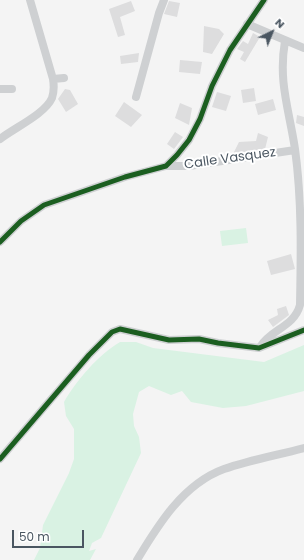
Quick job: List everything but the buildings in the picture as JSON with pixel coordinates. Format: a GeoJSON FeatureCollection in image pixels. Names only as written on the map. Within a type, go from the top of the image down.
{"type":"FeatureCollection","features":[{"type":"Feature","properties":{"kind":"street"},"geometry":{"type":"LineString","coordinates":[[0,139],[46,106],[53,94],[53,79],[30,0]]}},
{"type":"Feature","properties":{"kind":"street"},"geometry":{"type":"LineString","coordinates":[[136,97],[164,0]]}},
{"type":"Feature","properties":{"kind":"street"},"geometry":{"type":"LineString","coordinates":[[166,166],[189,140],[200,119],[212,86],[230,50],[264,0]]}},
{"type":"Feature","properties":{"kind":"street"},"geometry":{"type":"LineString","coordinates":[[247,24],[304,48]]}},
{"type":"Feature","properties":{"kind":"street"},"geometry":{"type":"LineString","coordinates":[[259,348],[268,336],[291,322],[298,313],[300,305],[301,248],[295,150],[282,82],[285,41]]}},
{"type":"Feature","properties":{"kind":"street"},"geometry":{"type":"LineString","coordinates":[[53,79],[64,78]]}},
{"type":"Feature","properties":{"kind":"street"},"geometry":{"type":"LineString","coordinates":[[0,89],[12,89]]}},
{"type":"Feature","properties":{"kind":"street","name":"Calle Vasquez"},"geometry":{"type":"LineString","coordinates":[[0,242],[21,221],[44,205],[125,177],[166,166],[189,166],[295,150]]}},
{"type":"Feature","properties":{"kind":"street"},"geometry":{"type":"LineString","coordinates":[[0,459],[89,355],[112,332],[120,329],[169,340],[199,338],[218,343],[259,348],[304,330]]}},
{"type":"Feature","properties":{"kind":"street"},"geometry":{"type":"LineString","coordinates":[[137,560],[170,510],[193,487],[223,470],[304,448]]}},
{"type":"Feature","properties":{"kind":"green space"},"geometry":{"type":"Polygon","coordinates":[[[246,228],[248,243],[222,246],[220,231],[246,228]]]}},
{"type":"Feature","properties":{"kind":"green space"},"geometry":{"type":"Polygon","coordinates":[[[120,342],[136,342],[153,348],[264,362],[304,345],[304,391],[246,406],[223,408],[191,402],[182,391],[171,395],[149,386],[139,392],[133,414],[134,426],[139,437],[141,453],[101,538],[92,543],[89,551],[96,549],[90,560],[34,560],[40,548],[43,525],[69,473],[74,459],[74,429],[66,416],[64,402],[75,385],[96,361],[104,353],[120,342]]]}},
{"type":"Feature","properties":{"kind":"cycle path"},"geometry":{"type":"LineString","coordinates":[[0,242],[21,221],[44,205],[125,177],[166,166],[189,140],[200,119],[212,86],[230,50],[264,0]]}},
{"type":"Feature","properties":{"kind":"cycle path"},"geometry":{"type":"LineString","coordinates":[[0,459],[89,355],[112,332],[120,329],[169,340],[199,339],[259,348],[304,330]]}}]}
